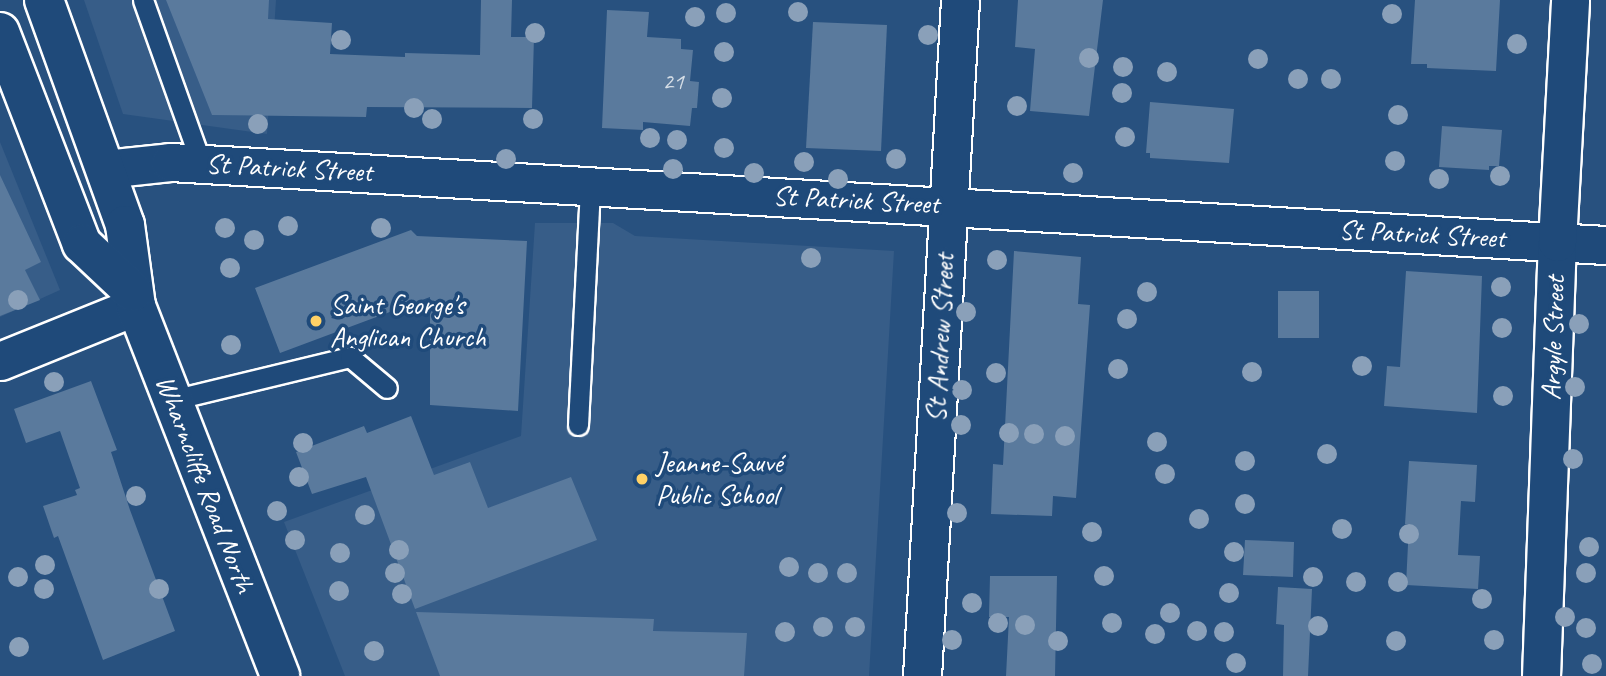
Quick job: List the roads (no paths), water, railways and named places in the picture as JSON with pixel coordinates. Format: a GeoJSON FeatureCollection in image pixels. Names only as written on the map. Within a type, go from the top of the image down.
{"type":"FeatureCollection","features":[{"type":"Feature","properties":{"kind":"main road","name":"Wharncliffe Road North"},"geometry":{"type":"LineString","coordinates":[[44,0],[125,225],[135,299],[280,676]]}},
{"type":"Feature","properties":{"kind":"main road","name":"Wharncliffe Road North"},"geometry":{"type":"LineString","coordinates":[[4,53],[82,244],[135,299]]}},
{"type":"Feature","properties":{"kind":"street","name":"St Andrew Street"},"geometry":{"type":"LineString","coordinates":[[922,676],[960,0]]}},
{"type":"Feature","properties":{"kind":"street","name":"Argyle Street"},"geometry":{"type":"LineString","coordinates":[[1541,676],[1557,242],[1570,0]]}},
{"type":"Feature","properties":{"kind":"street","name":"St Patrick Street"},"geometry":{"type":"LineString","coordinates":[[105,169],[170,162],[201,163],[1606,245]]}},
{"type":"Feature","properties":{"kind":"street"},"geometry":{"type":"LineString","coordinates":[[0,361],[135,299]]}},
{"type":"Feature","properties":{"kind":"lane"},"geometry":{"type":"LineString","coordinates":[[144,0],[201,163]]}},
{"type":"Feature","properties":{"kind":"lane"},"geometry":{"type":"LineString","coordinates":[[578,425],[590,185]]}},
{"type":"Feature","properties":{"kind":"lane"},"geometry":{"type":"LineString","coordinates":[[172,400],[350,358],[387,388]]}},
{"type":"Feature","properties":{"kind":"place","name":"Saint George's Anglican Church"},"geometry":{"type":"Point","coordinates":[316,321]}},
{"type":"Feature","properties":{"kind":"place","name":"Jeanne-Sauvé Public School"},"geometry":{"type":"Point","coordinates":[642,479]}}]}
